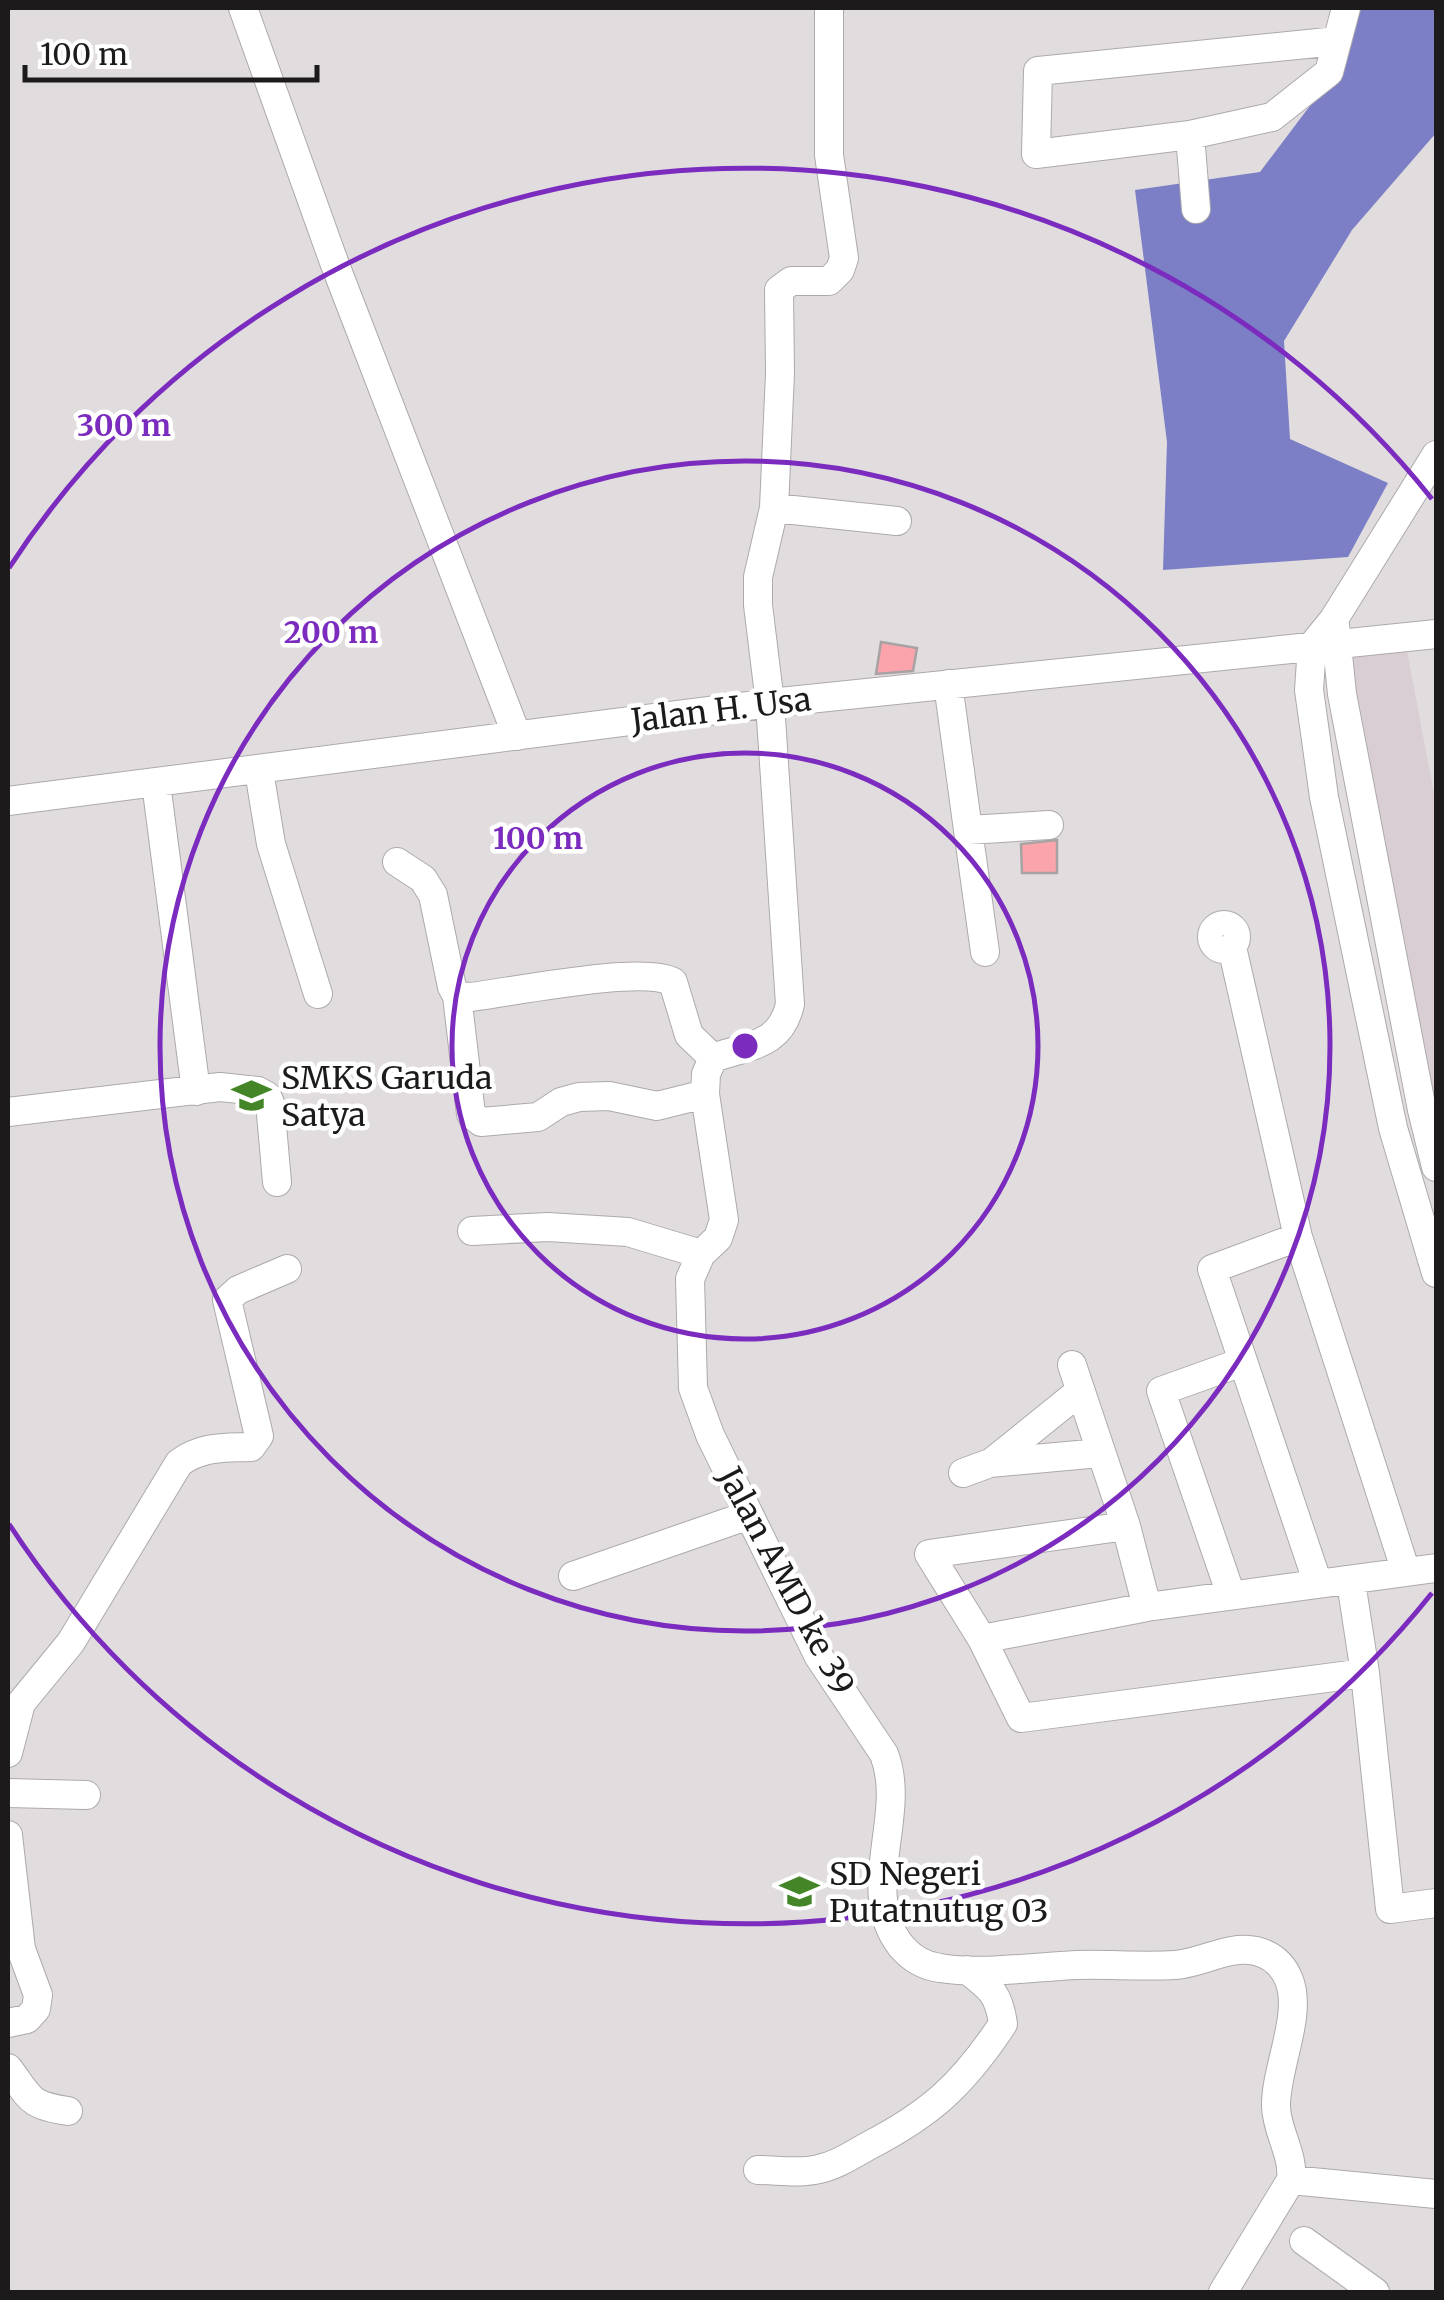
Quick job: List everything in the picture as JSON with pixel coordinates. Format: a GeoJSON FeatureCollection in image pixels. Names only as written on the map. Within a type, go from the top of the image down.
{"type":"FeatureCollection","features":[{"type":"Feature","properties":{"kind":"street"},"geometry":{"type":"LineString","coordinates":[[243,8],[334,262],[517,736]]}},
{"type":"Feature","properties":{"kind":"street"},"geometry":{"type":"LineString","coordinates":[[457,996],[662,976],[674,982],[689,1034],[713,1058],[775,1036],[786,1024],[790,1004],[758,577],[774,508],[779,290],[791,281],[829,281],[840,270],[844,258],[828,155],[830,8]]}},
{"type":"Feature","properties":{"kind":"street"},"geometry":{"type":"LineString","coordinates":[[1338,41],[1038,71],[1036,154],[1190,135],[1272,117],[1330,72],[1338,41],[1346,8]]}},
{"type":"Feature","properties":{"kind":"street"},"geometry":{"type":"LineString","coordinates":[[1190,135],[1196,209]]}},
{"type":"Feature","properties":{"kind":"street"},"geometry":{"type":"LineString","coordinates":[[1436,455],[1328,636],[1310,690],[1324,797],[1392,1128],[1431,1236],[1436,1273]]}},
{"type":"Feature","properties":{"kind":"street"},"geometry":{"type":"LineString","coordinates":[[774,508],[897,522]]}},
{"type":"Feature","properties":{"kind":"street","name":"Jalan H. Usa"},"geometry":{"type":"LineString","coordinates":[[8,801],[1328,636],[1436,634]]}},
{"type":"Feature","properties":{"kind":"street"},"geometry":{"type":"LineString","coordinates":[[1328,636],[1436,1168]]}},
{"type":"Feature","properties":{"kind":"street"},"geometry":{"type":"LineString","coordinates":[[948,684],[986,952]]}},
{"type":"Feature","properties":{"kind":"street"},"geometry":{"type":"LineString","coordinates":[[258,771],[271,844],[318,994]]}},
{"type":"Feature","properties":{"kind":"street"},"geometry":{"type":"LineString","coordinates":[[156,783],[196,1091]]}},
{"type":"Feature","properties":{"kind":"street"},"geometry":{"type":"LineString","coordinates":[[968,830],[1049,825]]}},
{"type":"Feature","properties":{"kind":"street"},"geometry":{"type":"LineString","coordinates":[[397,862],[423,878],[432,895],[457,996],[471,1114],[481,1122],[538,1117],[561,1102],[578,1097],[609,1096],[657,1106],[705,1094]]}},
{"type":"Feature","properties":{"kind":"street"},"geometry":{"type":"LineString","coordinates":[[1237,931],[1298,1237],[1406,1572]]}},
{"type":"Feature","properties":{"kind":"street","name":"Jalan AMD ke 39"},"geometry":{"type":"LineString","coordinates":[[713,1058],[706,1074],[705,1094],[724,1220],[718,1238],[711,1249],[701,1254],[690,1279],[693,1388],[710,1434],[819,1657],[884,1754],[891,1772],[893,1794],[882,1877],[884,1905],[892,1931],[915,1959],[942,1969],[1176,1964],[1244,1950],[1279,1962],[1292,1990],[1276,2104],[1291,2159],[1291,2180]]}},
{"type":"Feature","properties":{"kind":"street"},"geometry":{"type":"LineString","coordinates":[[8,1112],[220,1087],[258,1091],[267,1096],[276,1182]]}},
{"type":"Feature","properties":{"kind":"street"},"geometry":{"type":"LineString","coordinates":[[472,1231],[548,1227],[628,1232],[701,1254]]}},
{"type":"Feature","properties":{"kind":"street"},"geometry":{"type":"LineString","coordinates":[[1298,1237],[1212,1269],[1318,1584]]}},
{"type":"Feature","properties":{"kind":"street"},"geometry":{"type":"LineString","coordinates":[[8,1753],[21,1703],[71,1642],[179,1463],[207,1448],[251,1447],[256,1443],[258,1436],[227,1300],[238,1290],[287,1269]]}},
{"type":"Feature","properties":{"kind":"street"},"geometry":{"type":"LineString","coordinates":[[1231,1595],[1161,1392],[1242,1362]]}},
{"type":"Feature","properties":{"kind":"street"},"geometry":{"type":"LineString","coordinates":[[1100,1453],[977,1468],[1076,1378],[1126,1526],[1147,1606]]}},
{"type":"Feature","properties":{"kind":"street"},"geometry":{"type":"LineString","coordinates":[[573,1576],[749,1516]]}},
{"type":"Feature","properties":{"kind":"street"},"geometry":{"type":"LineString","coordinates":[[1126,1526],[929,1554],[982,1639],[1021,1718],[1365,1673]]}},
{"type":"Feature","properties":{"kind":"street"},"geometry":{"type":"LineString","coordinates":[[982,1639],[1147,1606],[1436,1568]]}},
{"type":"Feature","properties":{"kind":"street"},"geometry":{"type":"LineString","coordinates":[[1351,1582],[1365,1673],[1390,1909],[1436,1904]]}},
{"type":"Feature","properties":{"kind":"street"},"geometry":{"type":"LineString","coordinates":[[8,1794],[86,1795]]}},
{"type":"Feature","properties":{"kind":"street"},"geometry":{"type":"LineString","coordinates":[[8,1835],[22,1950],[38,1995],[36,2009],[27,2019],[8,2023]]}},
{"type":"Feature","properties":{"kind":"street"},"geometry":{"type":"LineString","coordinates":[[758,2170],[814,2170],[832,2165],[903,2128],[946,2097],[1003,2024],[1000,2000],[967,1970]]}},
{"type":"Feature","properties":{"kind":"street"},"geometry":{"type":"LineString","coordinates":[[8,2068],[32,2102],[68,2111]]}},
{"type":"Feature","properties":{"kind":"street"},"geometry":{"type":"LineString","coordinates":[[1223,2292],[1291,2180],[1436,2194]]}},
{"type":"Feature","properties":{"kind":"street"},"geometry":{"type":"LineString","coordinates":[[1304,2241],[1374,2292]]}},
{"type":"Feature","properties":{"kind":"shaded area"},"geometry":{"type":"Polygon","coordinates":[[[1404,635],[1436,804],[1436,1195],[1375,895],[1337,637],[1404,635]]]}},
{"type":"Feature","properties":{"kind":"water"},"geometry":{"type":"Polygon","coordinates":[[[1354,8],[1436,8],[1436,133],[1352,230],[1284,341],[1290,439],[1388,483],[1348,557],[1163,570],[1167,442],[1135,190],[1260,172],[1343,62],[1354,8]]]}},
{"type":"Feature","properties":{"kind":"building"},"geometry":{"type":"Polygon","coordinates":[[[881,642],[917,648],[913,671],[876,674],[881,642]]]}},
{"type":"Feature","properties":{"kind":"building"},"geometry":{"type":"Polygon","coordinates":[[[1057,840],[1057,873],[1022,873],[1021,844],[1057,840]]]}},
{"type":"Feature","properties":{"kind":"place","name":"SMKS Garuda Satya"},"geometry":{"type":"Point","coordinates":[251,1096]}},
{"type":"Feature","properties":{"kind":"place","name":"SD Negeri Putatnutug 03"},"geometry":{"type":"Point","coordinates":[799,1892]}}]}
